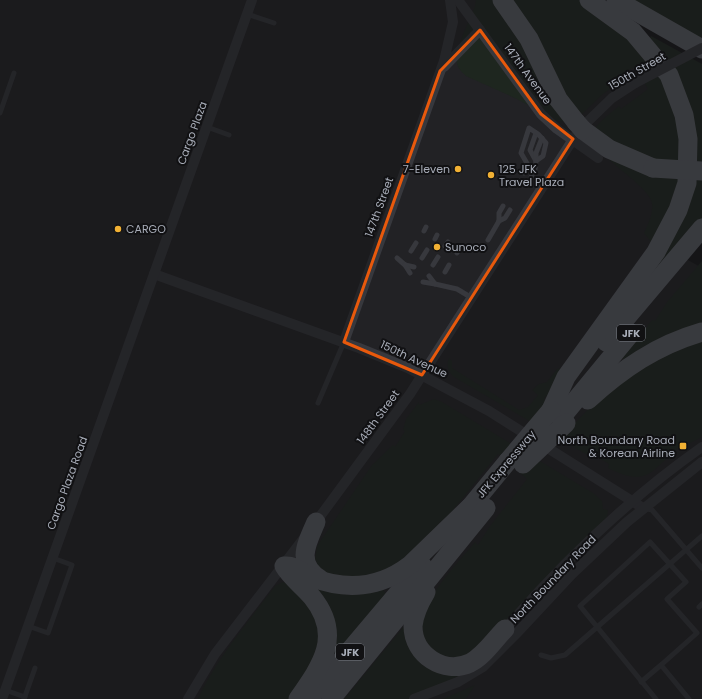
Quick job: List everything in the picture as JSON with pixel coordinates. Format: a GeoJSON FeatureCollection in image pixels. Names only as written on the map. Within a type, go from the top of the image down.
{"type":"FeatureCollection","features":[{"type":"Feature","properties":{"kind":"highway"},"geometry":{"type":"LineString","coordinates":[[502,0],[529,39],[558,99],[583,130],[609,149],[653,168],[702,171]]}},
{"type":"Feature","properties":{"kind":"highway"},"geometry":{"type":"LineString","coordinates":[[559,417],[566,376],[656,252],[678,210],[687,183],[688,139],[684,115],[669,75],[633,32],[589,0]]}},
{"type":"Feature","properties":{"kind":"highway"},"geometry":{"type":"LineString","coordinates":[[616,0],[702,49]]}},
{"type":"Feature","properties":{"kind":"highway"},"geometry":{"type":"LineString","coordinates":[[656,23],[702,53]]}},
{"type":"Feature","properties":{"kind":"highway","name":"JFK"},"geometry":{"type":"LineString","coordinates":[[559,417],[702,228]]}},
{"type":"Feature","properties":{"kind":"highway","name":"JFK"},"geometry":{"type":"LineString","coordinates":[[559,417],[702,248]]}},
{"type":"Feature","properties":{"kind":"highway"},"geometry":{"type":"LineString","coordinates":[[516,465],[559,417],[606,384],[635,361],[665,345],[702,332]]}},
{"type":"Feature","properties":{"kind":"highway","name":"JFK Expressway"},"geometry":{"type":"LineString","coordinates":[[309,699],[470,507],[516,465]]}},
{"type":"Feature","properties":{"kind":"highway","name":"JFK Expressway"},"geometry":{"type":"LineString","coordinates":[[331,699],[456,545],[516,465]]}},
{"type":"Feature","properties":{"kind":"highway"},"geometry":{"type":"LineString","coordinates":[[298,699],[324,658],[328,634],[325,618],[317,603],[300,583],[290,576],[284,566],[292,565],[309,576],[324,582],[338,585],[357,586],[378,582],[399,573],[415,561],[470,507]]}},
{"type":"Feature","properties":{"kind":"highway"},"geometry":{"type":"LineString","coordinates":[[316,522],[306,546],[305,560],[310,571],[324,582]]}},
{"type":"Feature","properties":{"kind":"highway"},"geometry":{"type":"LineString","coordinates":[[456,545],[417,609],[413,625],[417,643],[423,653],[436,663],[450,666],[460,666],[478,658],[505,629]]}},
{"type":"Feature","properties":{"kind":"street","name":"Cargo Plaza"},"geometry":{"type":"LineString","coordinates":[[154,274],[252,0]]}},
{"type":"Feature","properties":{"kind":"street"},"geometry":{"type":"LineString","coordinates":[[440,71],[450,41],[453,22],[450,0]]}},
{"type":"Feature","properties":{"kind":"street","name":"147th Avenue"},"geometry":{"type":"LineString","coordinates":[[458,0],[541,114],[557,129],[598,158]]}},
{"type":"Feature","properties":{"kind":"street","name":"147th Street"},"geometry":{"type":"LineString","coordinates":[[344,342],[440,71],[480,30]]}},
{"type":"Feature","properties":{"kind":"street","name":"150th Street"},"geometry":{"type":"LineString","coordinates":[[573,139],[599,109],[635,83],[702,49]]}},
{"type":"Feature","properties":{"kind":"street","name":"148th Street"},"geometry":{"type":"LineString","coordinates":[[188,699],[215,654],[284,566],[422,375],[573,139]]}},
{"type":"Feature","properties":{"kind":"street","name":"150th Avenue"},"geometry":{"type":"LineString","coordinates":[[154,274],[344,342],[422,375],[489,411],[643,508]]}},
{"type":"Feature","properties":{"kind":"street","name":"Cargo Plaza Road"},"geometry":{"type":"LineString","coordinates":[[4,695],[154,274]]}},
{"type":"Feature","properties":{"kind":"street","name":"North Boundary Road"},"geometry":{"type":"LineString","coordinates":[[505,629],[562,566],[632,501],[702,447]]}},
{"type":"Feature","properties":{"kind":"street","name":"North Boundary Road"},"geometry":{"type":"LineString","coordinates":[[414,699],[452,685],[483,667],[572,574],[643,508],[702,462]]}},
{"type":"Feature","properties":{"kind":"lane"},"geometry":{"type":"LineString","coordinates":[[247,14],[274,23]]}},
{"type":"Feature","properties":{"kind":"lane"},"geometry":{"type":"LineString","coordinates":[[0,113],[14,73]]}},
{"type":"Feature","properties":{"kind":"lane"},"geometry":{"type":"LineString","coordinates":[[207,127],[229,135]]}},
{"type":"Feature","properties":{"kind":"lane"},"geometry":{"type":"LineString","coordinates":[[524,172],[528,165],[521,153],[529,128],[542,138],[536,153],[535,169],[531,177]]}},
{"type":"Feature","properties":{"kind":"lane"},"geometry":{"type":"LineString","coordinates":[[536,133],[530,150],[536,161]]}},
{"type":"Feature","properties":{"kind":"lane"},"geometry":{"type":"LineString","coordinates":[[488,240],[499,220],[499,213],[503,206]]}},
{"type":"Feature","properties":{"kind":"lane"},"geometry":{"type":"LineString","coordinates":[[499,220],[505,218],[510,210]]}},
{"type":"Feature","properties":{"kind":"lane"},"geometry":{"type":"LineString","coordinates":[[411,251],[416,243]]}},
{"type":"Feature","properties":{"kind":"lane"},"geometry":{"type":"LineString","coordinates":[[422,258],[427,250]]}},
{"type":"Feature","properties":{"kind":"lane"},"geometry":{"type":"LineString","coordinates":[[433,265],[438,257]]}},
{"type":"Feature","properties":{"kind":"lane"},"geometry":{"type":"LineString","coordinates":[[397,258],[405,265],[410,273]]}},
{"type":"Feature","properties":{"kind":"lane"},"geometry":{"type":"LineString","coordinates":[[405,265],[414,267]]}},
{"type":"Feature","properties":{"kind":"lane"},"geometry":{"type":"LineString","coordinates":[[445,272],[449,265]]}},
{"type":"Feature","properties":{"kind":"lane"},"geometry":{"type":"LineString","coordinates":[[429,276],[436,284]]}},
{"type":"Feature","properties":{"kind":"lane"},"geometry":{"type":"LineString","coordinates":[[423,282],[457,288],[472,298]]}},
{"type":"Feature","properties":{"kind":"lane","name":"147th Street"},"geometry":{"type":"LineString","coordinates":[[318,403],[344,342]]}},
{"type":"Feature","properties":{"kind":"lane"},"geometry":{"type":"LineString","coordinates":[[643,508],[652,510],[702,568]]}},
{"type":"Feature","properties":{"kind":"lane"},"geometry":{"type":"LineString","coordinates":[[541,655],[551,658],[565,654],[702,536]]}},
{"type":"Feature","properties":{"kind":"lane"},"geometry":{"type":"LineString","coordinates":[[641,682],[697,632],[667,598],[686,582],[650,542],[580,606],[596,627],[641,682],[656,699]]}},
{"type":"Feature","properties":{"kind":"lane"},"geometry":{"type":"LineString","coordinates":[[28,626],[48,633],[72,565],[52,558]]}},
{"type":"Feature","properties":{"kind":"lane"},"geometry":{"type":"LineString","coordinates":[[661,665],[688,699]]}},
{"type":"Feature","properties":{"kind":"lane"},"geometry":{"type":"LineString","coordinates":[[4,695],[24,698],[34,668]]}},
{"type":"Feature","properties":{"kind":"highlighted area"},"geometry":{"type":"Polygon","coordinates":[[[480,30],[541,114],[573,139],[422,375],[344,342],[440,71],[480,30]]]}},
{"type":"Feature","properties":{"kind":"shaded area"},"geometry":{"type":"Polygon","coordinates":[[[0,0],[548,0],[626,44],[662,98],[656,242],[702,268],[702,699],[0,699],[0,0]]]}},
{"type":"Feature","properties":{"kind":"shaded area"},"geometry":{"type":"Polygon","coordinates":[[[476,0],[579,0],[636,41],[667,82],[686,164],[655,247],[644,233],[652,211],[652,204],[648,195],[596,146],[593,136],[596,127],[601,121],[619,106],[621,109],[648,89],[635,67],[628,70],[630,75],[603,94],[581,115],[569,122],[558,121],[517,99],[466,76],[459,69],[457,63],[458,51],[476,0]]]}},
{"type":"Feature","properties":{"kind":"shaded area"},"geometry":{"type":"Polygon","coordinates":[[[627,0],[702,0],[702,43],[627,0]]]}},
{"type":"Feature","properties":{"kind":"shaded area"},"geometry":{"type":"Polygon","coordinates":[[[651,36],[702,64],[702,219],[643,284],[696,157],[649,40],[651,36]]]}},
{"type":"Feature","properties":{"kind":"shaded area"},"geometry":{"type":"Polygon","coordinates":[[[702,261],[702,326],[626,362],[622,358],[652,320],[655,321],[667,302],[702,261]]]}},
{"type":"Feature","properties":{"kind":"shaded area"},"geometry":{"type":"Polygon","coordinates":[[[702,339],[702,437],[690,443],[688,441],[645,476],[635,477],[623,475],[608,468],[609,464],[591,453],[589,456],[454,377],[448,368],[449,358],[452,361],[452,368],[519,410],[528,407],[538,395],[532,390],[539,384],[547,382],[557,369],[563,368],[567,370],[544,399],[576,422],[606,391],[636,368],[702,339]]]}},
{"type":"Feature","properties":{"kind":"shaded area"},"geometry":{"type":"Polygon","coordinates":[[[434,399],[442,402],[593,493],[602,501],[603,509],[608,510],[607,517],[600,526],[492,637],[462,661],[430,653],[420,636],[419,625],[423,613],[438,586],[475,542],[478,545],[490,526],[527,479],[498,454],[446,519],[439,523],[439,527],[391,573],[346,581],[320,571],[315,559],[317,546],[372,465],[393,445],[395,447],[405,431],[403,430],[406,419],[419,402],[419,405],[434,399]]]}},
{"type":"Feature","properties":{"kind":"shaded area"},"geometry":{"type":"Polygon","coordinates":[[[299,575],[382,588],[387,596],[325,667],[331,651],[299,575]]]}},
{"type":"Feature","properties":{"kind":"shaded area"},"geometry":{"type":"Polygon","coordinates":[[[283,582],[300,591],[306,598],[325,642],[295,699],[198,699],[213,670],[233,641],[275,586],[283,582]]]}},
{"type":"Feature","properties":{"kind":"shaded area"},"geometry":{"type":"Polygon","coordinates":[[[411,618],[414,648],[472,672],[409,699],[344,699],[411,618]]]}},
{"type":"Feature","properties":{"kind":"shaded area"},"geometry":{"type":"Polygon","coordinates":[[[475,685],[466,699],[443,699],[475,685]]]}},
{"type":"Feature","properties":{"kind":"place","name":"7-Eleven"},"geometry":{"type":"Point","coordinates":[458,169]}},
{"type":"Feature","properties":{"kind":"place","name":"125 JFK Travel Plaza"},"geometry":{"type":"Point","coordinates":[491,175]}},
{"type":"Feature","properties":{"kind":"place","name":"CARGO"},"geometry":{"type":"Point","coordinates":[118,229]}},
{"type":"Feature","properties":{"kind":"place","name":"Sunoco"},"geometry":{"type":"Point","coordinates":[437,247]}},
{"type":"Feature","properties":{"kind":"place","name":"North Boundary Road & Korean Airline"},"geometry":{"type":"Point","coordinates":[683,446]}}]}
